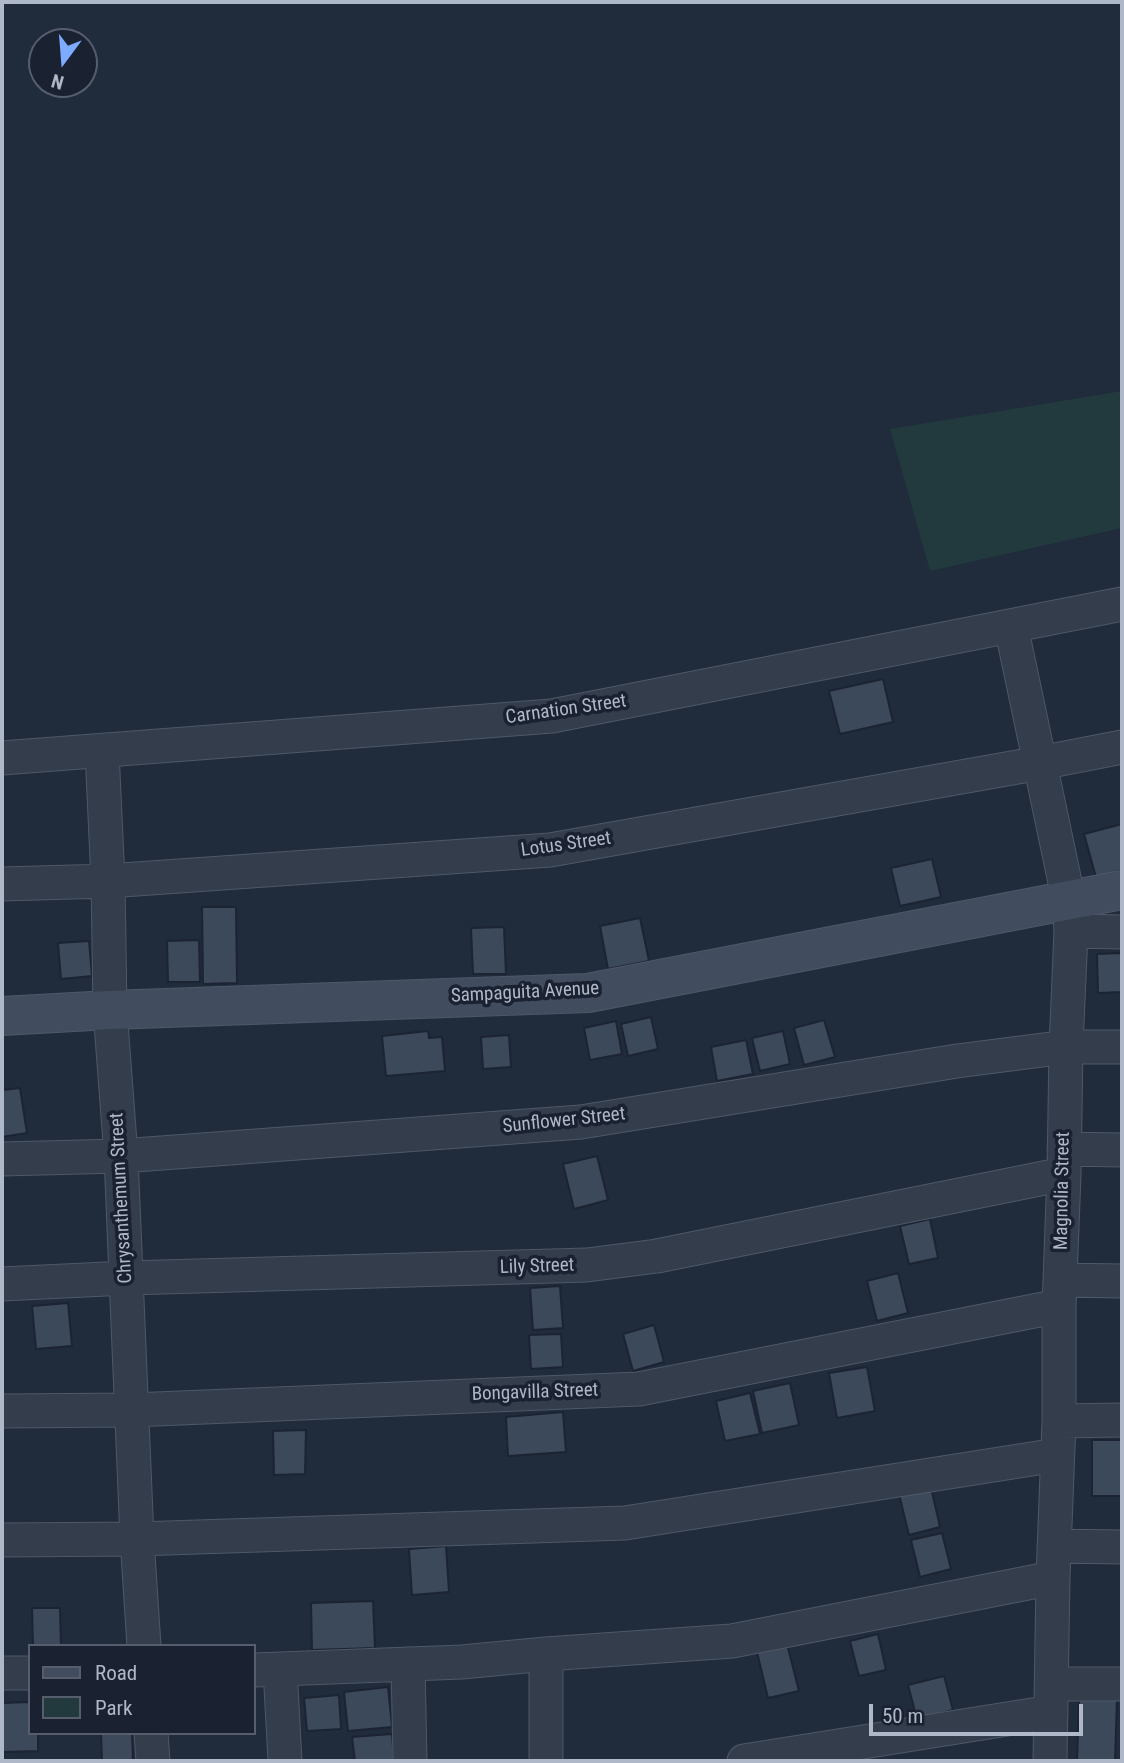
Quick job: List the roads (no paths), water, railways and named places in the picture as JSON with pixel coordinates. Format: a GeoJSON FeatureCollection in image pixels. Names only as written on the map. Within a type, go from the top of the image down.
{"type":"FeatureCollection","features":[{"type":"Feature","properties":{"kind":"main road","name":"Sampaguita Avenue"},"geometry":{"type":"LineString","coordinates":[[2,1016],[588,993],[1070,916],[1122,890]]}},
{"type":"Feature","properties":{"kind":"street","name":"Carnation Street"},"geometry":{"type":"LineString","coordinates":[[2,758],[552,716],[1122,604]]}},
{"type":"Feature","properties":{"kind":"street","name":"Magnolia Street"},"geometry":{"type":"LineString","coordinates":[[1011,626],[1070,916],[1050,1761]]}},
{"type":"Feature","properties":{"kind":"street","name":"Lotus Street"},"geometry":{"type":"LineString","coordinates":[[2,884],[108,881],[550,850],[1122,747]]}},
{"type":"Feature","properties":{"kind":"street","name":"Chrysanthemum Street"},"geometry":{"type":"LineString","coordinates":[[102,751],[110,1010],[121,1156],[144,1644]]}},
{"type":"Feature","properties":{"kind":"street"},"geometry":{"type":"LineString","coordinates":[[1070,916],[1122,932]]}},
{"type":"Feature","properties":{"kind":"street","name":"Sunflower Street"},"geometry":{"type":"LineString","coordinates":[[2,1159],[121,1156],[581,1122],[957,1061],[1066,1047],[1122,1047]]}},
{"type":"Feature","properties":{"kind":"street","name":"Lily Street"},"geometry":{"type":"LineString","coordinates":[[2,1284],[587,1265],[657,1256],[1122,1150]]}},
{"type":"Feature","properties":{"kind":"street","name":"Bongavilla Street"},"geometry":{"type":"LineString","coordinates":[[2,1411],[132,1410],[639,1389],[1122,1281]]}},
{"type":"Feature","properties":{"kind":"street"},"geometry":{"type":"LineString","coordinates":[[1059,1421],[1122,1420]]}},
{"type":"Feature","properties":{"kind":"street"},"geometry":{"type":"LineString","coordinates":[[2,1540],[137,1539],[625,1522],[1057,1455]]}},
{"type":"Feature","properties":{"kind":"street"},"geometry":{"type":"LineString","coordinates":[[285,1761],[267,1669],[461,1662],[732,1641],[1122,1547]]}},
{"type":"Feature","properties":{"kind":"street"},"geometry":{"type":"LineString","coordinates":[[546,1654],[546,1761]]}},
{"type":"Feature","properties":{"kind":"street"},"geometry":{"type":"LineString","coordinates":[[408,1664],[410,1761]]}},
{"type":"Feature","properties":{"kind":"street"},"geometry":{"type":"LineString","coordinates":[[2,1673],[28,1673]]}},
{"type":"Feature","properties":{"kind":"street"},"geometry":{"type":"LineString","coordinates":[[744,1761],[1122,1684]]}},
{"type":"Feature","properties":{"kind":"street"},"geometry":{"type":"LineString","coordinates":[[151,1735],[153,1761]]}}]}
